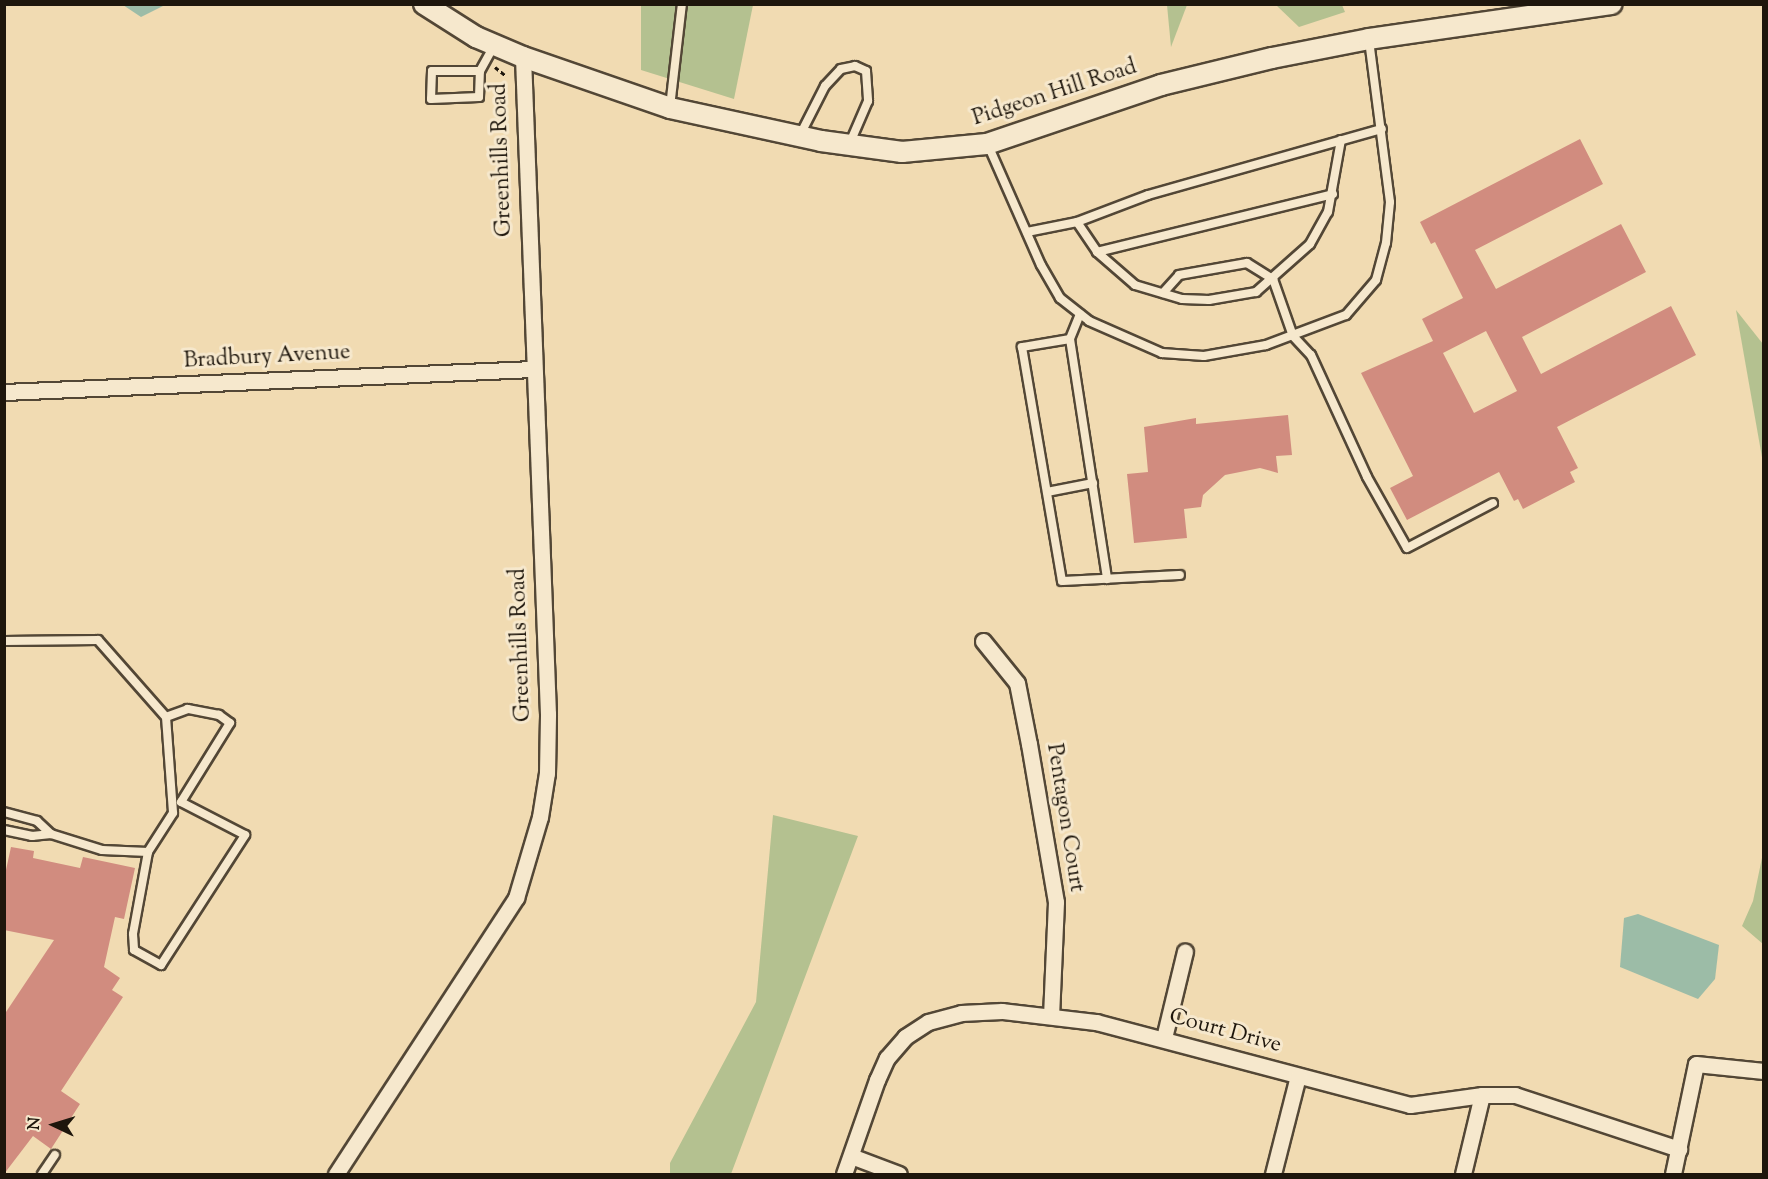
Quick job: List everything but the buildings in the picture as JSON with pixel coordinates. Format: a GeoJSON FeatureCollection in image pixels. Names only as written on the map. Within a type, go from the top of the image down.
{"type":"FeatureCollection","features":[{"type":"Feature","properties":{"kind":"street","name":"Pidgeon Hill Road"},"geometry":{"type":"LineString","coordinates":[[424,4],[495,45],[523,57],[670,108],[849,146],[902,152],[987,144],[1161,85],[1369,39],[1565,8],[1611,4]]}},
{"type":"Feature","properties":{"kind":"street","name":"Greenhills Road"},"geometry":{"type":"LineString","coordinates":[[336,1174],[511,907],[540,817],[547,773],[548,714],[532,369],[523,57]]}},
{"type":"Feature","properties":{"kind":"street","name":"Bradbury Avenue"},"geometry":{"type":"LineString","coordinates":[[4,392],[532,369]]}},
{"type":"Feature","properties":{"kind":"street","name":"Pentagon Court"},"geometry":{"type":"LineString","coordinates":[[983,641],[1017,682],[1029,744],[1056,902],[1051,1015]]}},
{"type":"Feature","properties":{"kind":"street"},"geometry":{"type":"LineString","coordinates":[[1164,1038],[1185,951]]}},
{"type":"Feature","properties":{"kind":"street","name":"Court Drive"},"geometry":{"type":"LineString","coordinates":[[844,1174],[887,1058],[905,1037],[928,1022],[961,1013],[1051,1015],[1164,1038],[1410,1105],[1482,1095],[1515,1095],[1679,1149]]}},
{"type":"Feature","properties":{"kind":"street"},"geometry":{"type":"LineString","coordinates":[[1673,1174],[1696,1064],[1764,1071]]}},
{"type":"Feature","properties":{"kind":"street"},"geometry":{"type":"LineString","coordinates":[[1273,1174],[1298,1076]]}},
{"type":"Feature","properties":{"kind":"street"},"geometry":{"type":"LineString","coordinates":[[1463,1174],[1482,1095]]}},
{"type":"Feature","properties":{"kind":"street"},"geometry":{"type":"LineString","coordinates":[[851,1156],[899,1174]]}},
{"type":"Feature","properties":{"kind":"lane"},"geometry":{"type":"LineString","coordinates":[[670,108],[682,4]]}},
{"type":"Feature","properties":{"kind":"lane"},"geometry":{"type":"LineString","coordinates":[[987,144],[1060,298],[1080,314],[1119,336],[1162,353],[1204,356],[1293,336],[1346,315],[1376,280],[1386,243],[1390,202],[1369,39]]}},
{"type":"Feature","properties":{"kind":"lane"},"geometry":{"type":"LineString","coordinates":[[480,71],[432,71],[431,99],[479,97],[480,71],[495,45]]}},
{"type":"Feature","properties":{"kind":"lane"},"geometry":{"type":"LineString","coordinates":[[800,136],[825,86],[841,69],[855,66],[866,71],[868,101],[849,146]]}},
{"type":"Feature","properties":{"kind":"lane"},"geometry":{"type":"LineString","coordinates":[[1027,232],[1077,222],[1148,195],[1382,129]]}},
{"type":"Feature","properties":{"kind":"lane"},"geometry":{"type":"LineString","coordinates":[[1077,222],[1097,252],[1135,285],[1182,299],[1209,300],[1256,292],[1310,244],[1329,212],[1341,140]]}},
{"type":"Feature","properties":{"kind":"lane"},"geometry":{"type":"LineString","coordinates":[[1097,252],[1333,194]]}},
{"type":"Feature","properties":{"kind":"lane"},"geometry":{"type":"LineString","coordinates":[[1163,293],[1179,275],[1247,263],[1273,279],[1293,336],[1311,355],[1367,477],[1407,548],[1493,503]]}},
{"type":"Feature","properties":{"kind":"lane"},"geometry":{"type":"LineString","coordinates":[[1080,314],[1070,339],[1107,579]]}},
{"type":"Feature","properties":{"kind":"lane"},"geometry":{"type":"LineString","coordinates":[[1070,339],[1022,347],[1062,581],[1180,575]]}},
{"type":"Feature","properties":{"kind":"lane"},"geometry":{"type":"LineString","coordinates":[[1047,492],[1093,483]]}},
{"type":"Feature","properties":{"kind":"lane"},"geometry":{"type":"LineString","coordinates":[[4,641],[98,640],[166,717],[173,813],[148,852],[132,934],[134,950],[161,965],[245,835],[181,802],[230,723],[219,715],[188,709],[166,717]]}},
{"type":"Feature","properties":{"kind":"lane"},"geometry":{"type":"LineString","coordinates":[[4,812],[37,821],[51,834]]}},
{"type":"Feature","properties":{"kind":"lane"},"geometry":{"type":"LineString","coordinates":[[4,830],[32,836],[51,834],[102,850],[148,852]]}},
{"type":"Feature","properties":{"kind":"lane"},"geometry":{"type":"LineString","coordinates":[[42,1174],[55,1155]]}},
{"type":"Feature","properties":{"kind":"shaded area"},"geometry":{"type":"Polygon","coordinates":[[[123,4],[165,5],[141,17],[123,4]]]}},
{"type":"Feature","properties":{"kind":"shaded area"},"geometry":{"type":"Polygon","coordinates":[[[641,5],[753,5],[734,99],[641,70],[641,5]]]}},
{"type":"Feature","properties":{"kind":"shaded area"},"geometry":{"type":"Polygon","coordinates":[[[1167,5],[1187,5],[1171,47],[1167,5]]]}},
{"type":"Feature","properties":{"kind":"shaded area"},"geometry":{"type":"Polygon","coordinates":[[[1276,5],[1342,5],[1345,12],[1299,27],[1276,5]]]}},
{"type":"Feature","properties":{"kind":"shaded area"},"geometry":{"type":"Polygon","coordinates":[[[1736,310],[1763,344],[1763,463],[1736,310]]]}},
{"type":"Feature","properties":{"kind":"shaded area"},"geometry":{"type":"Polygon","coordinates":[[[773,815],[858,836],[731,1174],[670,1174],[670,1163],[756,1002],[773,815]]]}},
{"type":"Feature","properties":{"kind":"shaded area"},"geometry":{"type":"Polygon","coordinates":[[[1763,853],[1764,944],[1742,926],[1753,901],[1763,853]]]}},
{"type":"Feature","properties":{"kind":"shaded area"},"geometry":{"type":"Polygon","coordinates":[[[1638,914],[1719,945],[1715,979],[1698,999],[1620,967],[1624,918],[1638,914]]]}}]}
